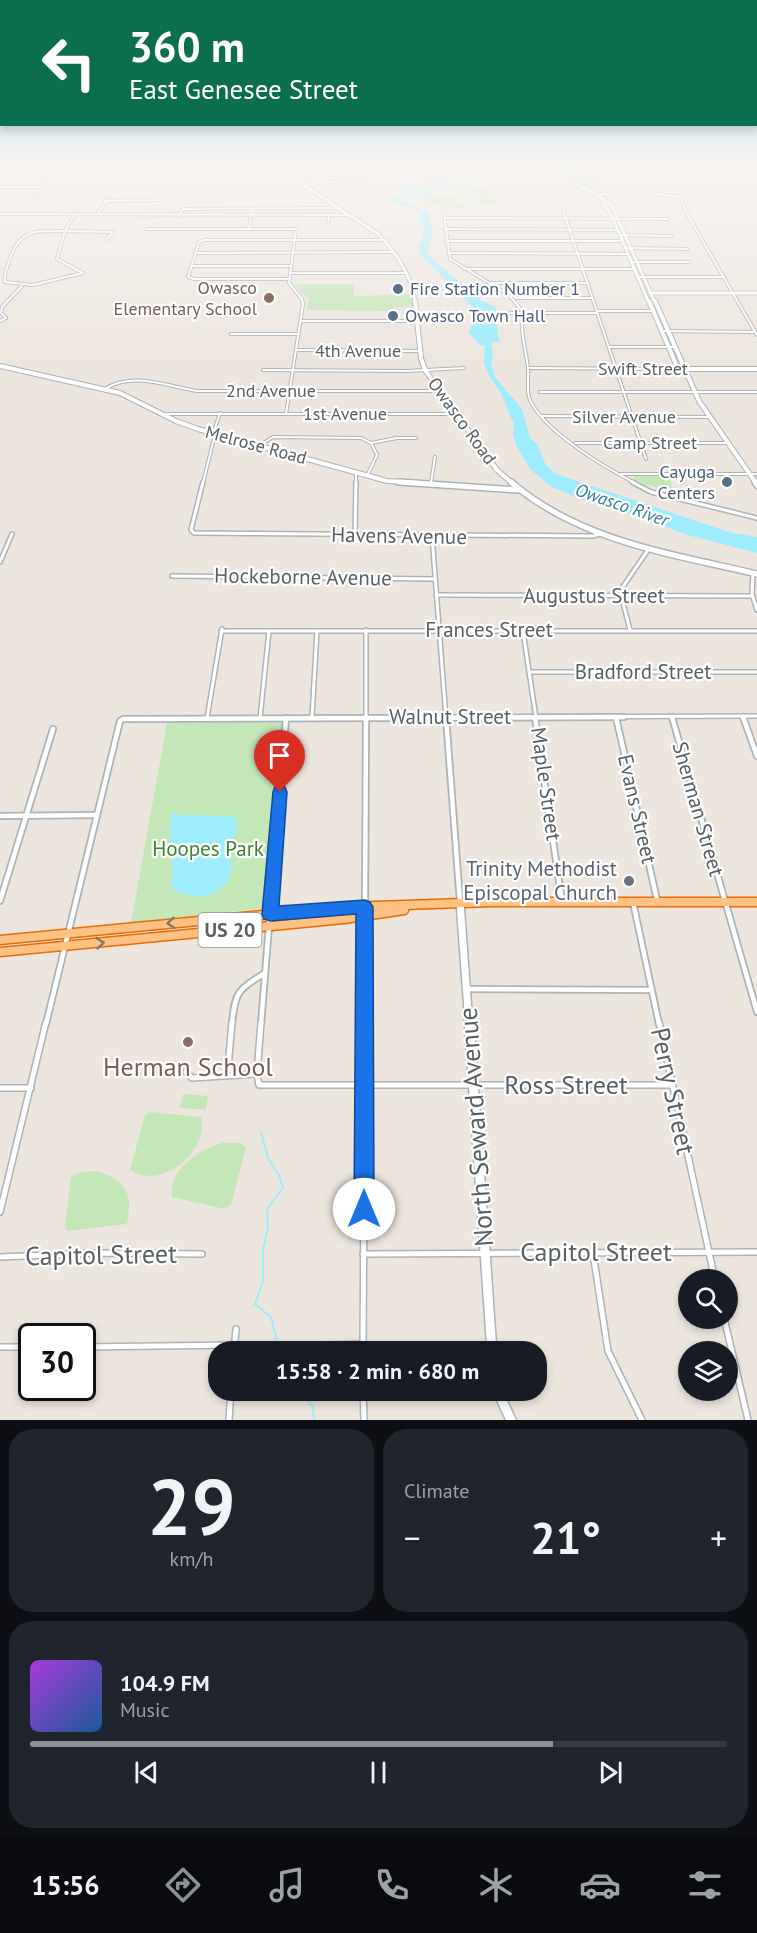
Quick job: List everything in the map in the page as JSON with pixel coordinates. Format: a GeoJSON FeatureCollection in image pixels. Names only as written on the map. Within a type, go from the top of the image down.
{"type":"FeatureCollection","features":[{"type":"Feature","properties":{"kind":"highway","name":"US 20"},"geometry":{"type":"LineString","coordinates":[[0,952],[270,926],[365,912],[460,902],[757,902]]}},
{"type":"Feature","properties":{"kind":"highway","name":"US 20"},"geometry":{"type":"LineString","coordinates":[[0,940],[270,914],[365,912]]}},
{"type":"Feature","properties":{"kind":"main road","name":"Owasco Road"},"geometry":{"type":"LineString","coordinates":[[370,229],[386,240],[414,288],[420,351],[425,370],[492,464],[519,489],[553,510],[601,534],[648,550],[755,574]]}},
{"type":"Feature","properties":{"kind":"main road"},"geometry":{"type":"LineString","coordinates":[[623,229],[708,417],[757,485]]}},
{"type":"Feature","properties":{"kind":"main road"},"geometry":{"type":"LineString","coordinates":[[617,230],[678,369]]}},
{"type":"Feature","properties":{"kind":"main road"},"geometry":{"type":"LineString","coordinates":[[645,293],[757,293]]}},
{"type":"Feature","properties":{"kind":"main road","name":"Melrose Road"},"geometry":{"type":"LineString","coordinates":[[0,366],[123,394],[184,424],[214,434],[392,483],[519,489]]}},
{"type":"Feature","properties":{"kind":"main road","name":"Swift Street"},"geometry":{"type":"LineString","coordinates":[[678,369],[757,369]]}},
{"type":"Feature","properties":{"kind":"main road","name":"North Seward Avenue"},"geometry":{"type":"LineString","coordinates":[[460,902],[491,1341]]}},
{"type":"Feature","properties":{"kind":"main road"},"geometry":{"type":"LineString","coordinates":[[502,1401],[511,1420]]}},
{"type":"Feature","properties":{"kind":"street"},"geometry":{"type":"LineString","coordinates":[[286,414],[303,302],[290,286],[289,279],[295,240],[294,229]]}},
{"type":"Feature","properties":{"kind":"street"},"geometry":{"type":"LineString","coordinates":[[445,229],[450,259],[462,269],[515,298],[592,298]]}},
{"type":"Feature","properties":{"kind":"street"},"geometry":{"type":"LineString","coordinates":[[478,229],[617,230]]}},
{"type":"Feature","properties":{"kind":"street"},"geometry":{"type":"LineString","coordinates":[[696,229],[756,333]]}},
{"type":"Feature","properties":{"kind":"street"},"geometry":{"type":"LineString","coordinates":[[569,230],[646,459]]}},
{"type":"Feature","properties":{"kind":"street"},"geometry":{"type":"LineString","coordinates":[[65,231],[57,259],[64,265],[84,272],[66,278],[22,286],[9,284],[3,280],[17,239],[33,232],[65,231],[113,232],[107,239]]}},
{"type":"Feature","properties":{"kind":"street"},"geometry":{"type":"LineString","coordinates":[[620,235],[671,236]]}},
{"type":"Feature","properties":{"kind":"street"},"geometry":{"type":"LineString","coordinates":[[289,279],[191,279],[188,277],[200,241],[386,240]]}},
{"type":"Feature","properties":{"kind":"street"},"geometry":{"type":"LineString","coordinates":[[446,241],[622,242]]}},
{"type":"Feature","properties":{"kind":"street"},"geometry":{"type":"LineString","coordinates":[[625,248],[687,249]]}},
{"type":"Feature","properties":{"kind":"street"},"geometry":{"type":"LineString","coordinates":[[196,253],[394,252]]}},
{"type":"Feature","properties":{"kind":"street"},"geometry":{"type":"LineString","coordinates":[[448,253],[627,254]]}},
{"type":"Feature","properties":{"kind":"street"},"geometry":{"type":"LineString","coordinates":[[631,262],[689,262]]}},
{"type":"Feature","properties":{"kind":"street"},"geometry":{"type":"LineString","coordinates":[[191,266],[291,266]]}},
{"type":"Feature","properties":{"kind":"street"},"geometry":{"type":"LineString","coordinates":[[462,269],[634,269]]}},
{"type":"Feature","properties":{"kind":"street"},"geometry":{"type":"LineString","coordinates":[[290,273],[406,273]]}},
{"type":"Feature","properties":{"kind":"street"},"geometry":{"type":"LineString","coordinates":[[638,277],[724,277]]}},
{"type":"Feature","properties":{"kind":"street"},"geometry":{"type":"LineString","coordinates":[[488,283],[588,283]]}},
{"type":"Feature","properties":{"kind":"street"},"geometry":{"type":"LineString","coordinates":[[0,321],[6,318],[1,313],[2,307],[22,286]]}},
{"type":"Feature","properties":{"kind":"street"},"geometry":{"type":"LineString","coordinates":[[515,298],[524,313],[520,328],[528,368],[530,403],[540,416],[598,464],[663,496],[757,518]]}},
{"type":"Feature","properties":{"kind":"street"},"geometry":{"type":"LineString","coordinates":[[510,313],[652,311]]}},
{"type":"Feature","properties":{"kind":"street"},"geometry":{"type":"LineString","coordinates":[[301,321],[418,321]]}},
{"type":"Feature","properties":{"kind":"street"},"geometry":{"type":"LineString","coordinates":[[661,332],[756,333]]}},
{"type":"Feature","properties":{"kind":"street"},"geometry":{"type":"LineString","coordinates":[[231,334],[299,334]]}},
{"type":"Feature","properties":{"kind":"street"},"geometry":{"type":"LineString","coordinates":[[609,347],[675,347]]}},
{"type":"Feature","properties":{"kind":"street","name":"4th Avenue"},"geometry":{"type":"LineString","coordinates":[[297,350],[420,351]]}},
{"type":"Feature","properties":{"kind":"street"},"geometry":{"type":"LineString","coordinates":[[263,370],[464,368]]}},
{"type":"Feature","properties":{"kind":"street","name":"Swift Street"},"geometry":{"type":"LineString","coordinates":[[528,368],[678,369]]}},
{"type":"Feature","properties":{"kind":"street","name":"2nd Avenue"},"geometry":{"type":"LineString","coordinates":[[104,389],[118,383],[152,381],[194,391],[440,392]]}},
{"type":"Feature","properties":{"kind":"street"},"geometry":{"type":"LineString","coordinates":[[540,392],[757,392]]}},
{"type":"Feature","properties":{"kind":"street"},"geometry":{"type":"LineString","coordinates":[[214,434],[220,413]]}},
{"type":"Feature","properties":{"kind":"street","name":"1st Avenue"},"geometry":{"type":"LineString","coordinates":[[162,414],[456,414]]}},
{"type":"Feature","properties":{"kind":"street","name":"Silver Avenue"},"geometry":{"type":"LineString","coordinates":[[540,416],[708,417]]}},
{"type":"Feature","properties":{"kind":"street","name":"Havens Avenue"},"geometry":{"type":"LineString","coordinates":[[214,434],[191,530],[197,534],[432,536],[593,536],[601,534]]}},
{"type":"Feature","properties":{"kind":"street"},"geometry":{"type":"LineString","coordinates":[[259,446],[268,438],[276,437],[354,437],[371,443],[397,438],[416,438]]}},
{"type":"Feature","properties":{"kind":"street"},"geometry":{"type":"LineString","coordinates":[[368,476],[377,457],[371,443]]}},
{"type":"Feature","properties":{"kind":"street","name":"Camp Street"},"geometry":{"type":"LineString","coordinates":[[573,443],[727,443]]}},
{"type":"Feature","properties":{"kind":"street"},"geometry":{"type":"LineString","coordinates":[[431,486],[435,457]]}},
{"type":"Feature","properties":{"kind":"street"},"geometry":{"type":"LineString","coordinates":[[355,535],[356,473]]}},
{"type":"Feature","properties":{"kind":"street"},"geometry":{"type":"LineString","coordinates":[[617,474],[757,474]]}},
{"type":"Feature","properties":{"kind":"street"},"geometry":{"type":"LineString","coordinates":[[0,561],[12,534]]}},
{"type":"Feature","properties":{"kind":"street"},"geometry":{"type":"LineString","coordinates":[[432,536],[460,902]]}},
{"type":"Feature","properties":{"kind":"street"},"geometry":{"type":"LineString","coordinates":[[630,630],[620,591],[648,550]]}},
{"type":"Feature","properties":{"kind":"street"},"geometry":{"type":"LineString","coordinates":[[755,574],[752,595],[757,610]]}},
{"type":"Feature","properties":{"kind":"street","name":"Hockeborne Avenue"},"geometry":{"type":"LineString","coordinates":[[172,576],[435,579]]}},
{"type":"Feature","properties":{"kind":"street"},"geometry":{"type":"LineString","coordinates":[[752,595],[757,590]]}},
{"type":"Feature","properties":{"kind":"street","name":"Augustus Street"},"geometry":{"type":"LineString","coordinates":[[436,596],[752,595]]}},
{"type":"Feature","properties":{"kind":"street","name":"Frances Street"},"geometry":{"type":"LineString","coordinates":[[207,718],[221,630],[757,631]]}},
{"type":"Feature","properties":{"kind":"street"},"geometry":{"type":"LineString","coordinates":[[363,1341],[366,630]]}},
{"type":"Feature","properties":{"kind":"street"},"geometry":{"type":"LineString","coordinates":[[260,718],[269,631]]}},
{"type":"Feature","properties":{"kind":"street"},"geometry":{"type":"LineString","coordinates":[[312,717],[317,631]]}},
{"type":"Feature","properties":{"kind":"street","name":"Maple Street"},"geometry":{"type":"LineString","coordinates":[[523,631],[562,902]]}},
{"type":"Feature","properties":{"kind":"street","name":"Bradford Street"},"geometry":{"type":"LineString","coordinates":[[529,672],[757,672]]}},
{"type":"Feature","properties":{"kind":"street"},"geometry":{"type":"LineString","coordinates":[[742,716],[757,756]]}},
{"type":"Feature","properties":{"kind":"street","name":"Walnut Street"},"geometry":{"type":"LineString","coordinates":[[97,815],[120,721],[126,718],[757,716]]}},
{"type":"Feature","properties":{"kind":"street","name":"Evans Street"},"geometry":{"type":"LineString","coordinates":[[616,717],[658,902]]}},
{"type":"Feature","properties":{"kind":"street","name":"Sherman Street"},"geometry":{"type":"LineString","coordinates":[[672,717],[757,1012]]}},
{"type":"Feature","properties":{"kind":"street"},"geometry":{"type":"LineString","coordinates":[[186,1072],[192,1078],[257,1074],[286,718]]}},
{"type":"Feature","properties":{"kind":"street"},"geometry":{"type":"LineString","coordinates":[[0,902],[53,729]]}},
{"type":"Feature","properties":{"kind":"street"},"geometry":{"type":"LineString","coordinates":[[0,816],[97,815],[0,1212]]}},
{"type":"Feature","properties":{"kind":"street","name":"Perry Street"},"geometry":{"type":"LineString","coordinates":[[633,902],[713,1269]]}},
{"type":"Feature","properties":{"kind":"street"},"geometry":{"type":"LineString","coordinates":[[237,1075],[228,1067],[234,1000],[243,988],[266,972]]}},
{"type":"Feature","properties":{"kind":"street"},"geometry":{"type":"LineString","coordinates":[[466,989],[651,990]]}},
{"type":"Feature","properties":{"kind":"street","name":"Ross Street"},"geometry":{"type":"LineString","coordinates":[[257,1074],[257,1083],[260,1085],[672,1085]]}},
{"type":"Feature","properties":{"kind":"street"},"geometry":{"type":"LineString","coordinates":[[0,1088],[31,1088]]}},
{"type":"Feature","properties":{"kind":"street"},"geometry":{"type":"LineString","coordinates":[[593,1252],[608,1351],[642,1420]]}},
{"type":"Feature","properties":{"kind":"street","name":"Capitol Street"},"geometry":{"type":"LineString","coordinates":[[363,1254],[757,1252]]}},
{"type":"Feature","properties":{"kind":"street","name":"Capitol Street"},"geometry":{"type":"LineString","coordinates":[[0,1257],[96,1253],[202,1254]]}},
{"type":"Feature","properties":{"kind":"street"},"geometry":{"type":"LineString","coordinates":[[235,1341],[236,1329]]}},
{"type":"Feature","properties":{"kind":"street"},"geometry":{"type":"LineString","coordinates":[[727,1329],[748,1420]]}},
{"type":"Feature","properties":{"kind":"street"},"geometry":{"type":"LineString","coordinates":[[0,1347],[18,1347]]}},
{"type":"Feature","properties":{"kind":"street"},"geometry":{"type":"LineString","coordinates":[[96,1347],[208,1348]]}},
{"type":"Feature","properties":{"kind":"street"},"geometry":{"type":"LineString","coordinates":[[229,1420],[230,1401]]}},
{"type":"Feature","properties":{"kind":"street"},"geometry":{"type":"LineString","coordinates":[[363,1401],[364,1420]]}},
{"type":"Feature","properties":{"kind":"green space"},"geometry":{"type":"Polygon","coordinates":[[[294,284],[354,284],[354,296],[415,294],[417,307],[395,307],[387,311],[307,310],[309,299],[294,284]]]}},
{"type":"Feature","properties":{"kind":"green space"},"geometry":{"type":"Polygon","coordinates":[[[635,476],[669,476],[673,490],[646,485],[633,479],[635,476]]]}},
{"type":"Feature","properties":{"kind":"green space","name":"Hoopes Park"},"geometry":{"type":"Polygon","coordinates":[[[282,721],[265,908],[131,923],[167,723],[282,721]]]}},
{"type":"Feature","properties":{"kind":"green space"},"geometry":{"type":"Polygon","coordinates":[[[183,1094],[208,1096],[206,1110],[180,1108],[183,1094]]]}},
{"type":"Feature","properties":{"kind":"green space"},"geometry":{"type":"Polygon","coordinates":[[[150,1112],[201,1117],[202,1130],[191,1154],[180,1164],[155,1175],[142,1175],[130,1170],[145,1115],[150,1112]]]}},
{"type":"Feature","properties":{"kind":"green space"},"geometry":{"type":"Polygon","coordinates":[[[222,1143],[241,1143],[246,1147],[231,1205],[225,1209],[172,1197],[175,1178],[186,1162],[222,1143]]]}},
{"type":"Feature","properties":{"kind":"green space"},"geometry":{"type":"Polygon","coordinates":[[[97,1171],[115,1179],[126,1190],[129,1204],[127,1224],[68,1231],[65,1228],[71,1177],[81,1172],[97,1171]]]}},
{"type":"Feature","properties":{"kind":"water","name":"Owasco River"},"geometry":{"type":"Polygon","coordinates":[[[425,229],[432,229],[433,233],[427,254],[464,286],[475,292],[482,301],[496,307],[498,337],[501,341],[491,343],[493,354],[491,365],[495,377],[522,409],[530,438],[537,444],[546,465],[556,474],[732,533],[757,537],[757,553],[684,534],[637,515],[584,501],[552,487],[531,470],[517,447],[513,435],[514,425],[502,395],[484,363],[485,345],[480,345],[469,333],[474,320],[473,308],[420,254],[418,249],[425,229]]]}},
{"type":"Feature","properties":{"kind":"water"},"geometry":{"type":"Polygon","coordinates":[[[174,810],[177,815],[232,816],[237,821],[231,874],[219,890],[211,894],[186,895],[171,887],[170,828],[174,810]]]}},
{"type":"Feature","properties":{"kind":"waterway"},"geometry":{"type":"LineString","coordinates":[[261,1132],[268,1158],[279,1175],[283,1188],[267,1209],[268,1227],[263,1250],[263,1281],[255,1304],[271,1317],[277,1341]]}},
{"type":"Feature","properties":{"kind":"waterway"},"geometry":{"type":"LineString","coordinates":[[308,1401],[313,1407],[314,1420]]}},
{"type":"Feature","properties":{"kind":"place","name":"Fire Station Number 1"},"geometry":{"type":"Point","coordinates":[398,289]}},
{"type":"Feature","properties":{"kind":"place","name":"Owasco Elementary School"},"geometry":{"type":"Point","coordinates":[269,298]}},
{"type":"Feature","properties":{"kind":"place","name":"Owasco Town Hall"},"geometry":{"type":"Point","coordinates":[393,316]}},
{"type":"Feature","properties":{"kind":"place","name":"Cayuga Centers"},"geometry":{"type":"Point","coordinates":[727,482]}},
{"type":"Feature","properties":{"kind":"place","name":"Trinity Methodist Episcopal Church"},"geometry":{"type":"Point","coordinates":[629,881]}},
{"type":"Feature","properties":{"kind":"place","name":"Herman School"},"geometry":{"type":"Point","coordinates":[188,1042]}},
{"type":"Feature","properties":{"kind":"route"},"geometry":{"type":"LineString","coordinates":[[280,792],[270,914],[365,907],[364,1209]]}}]}
